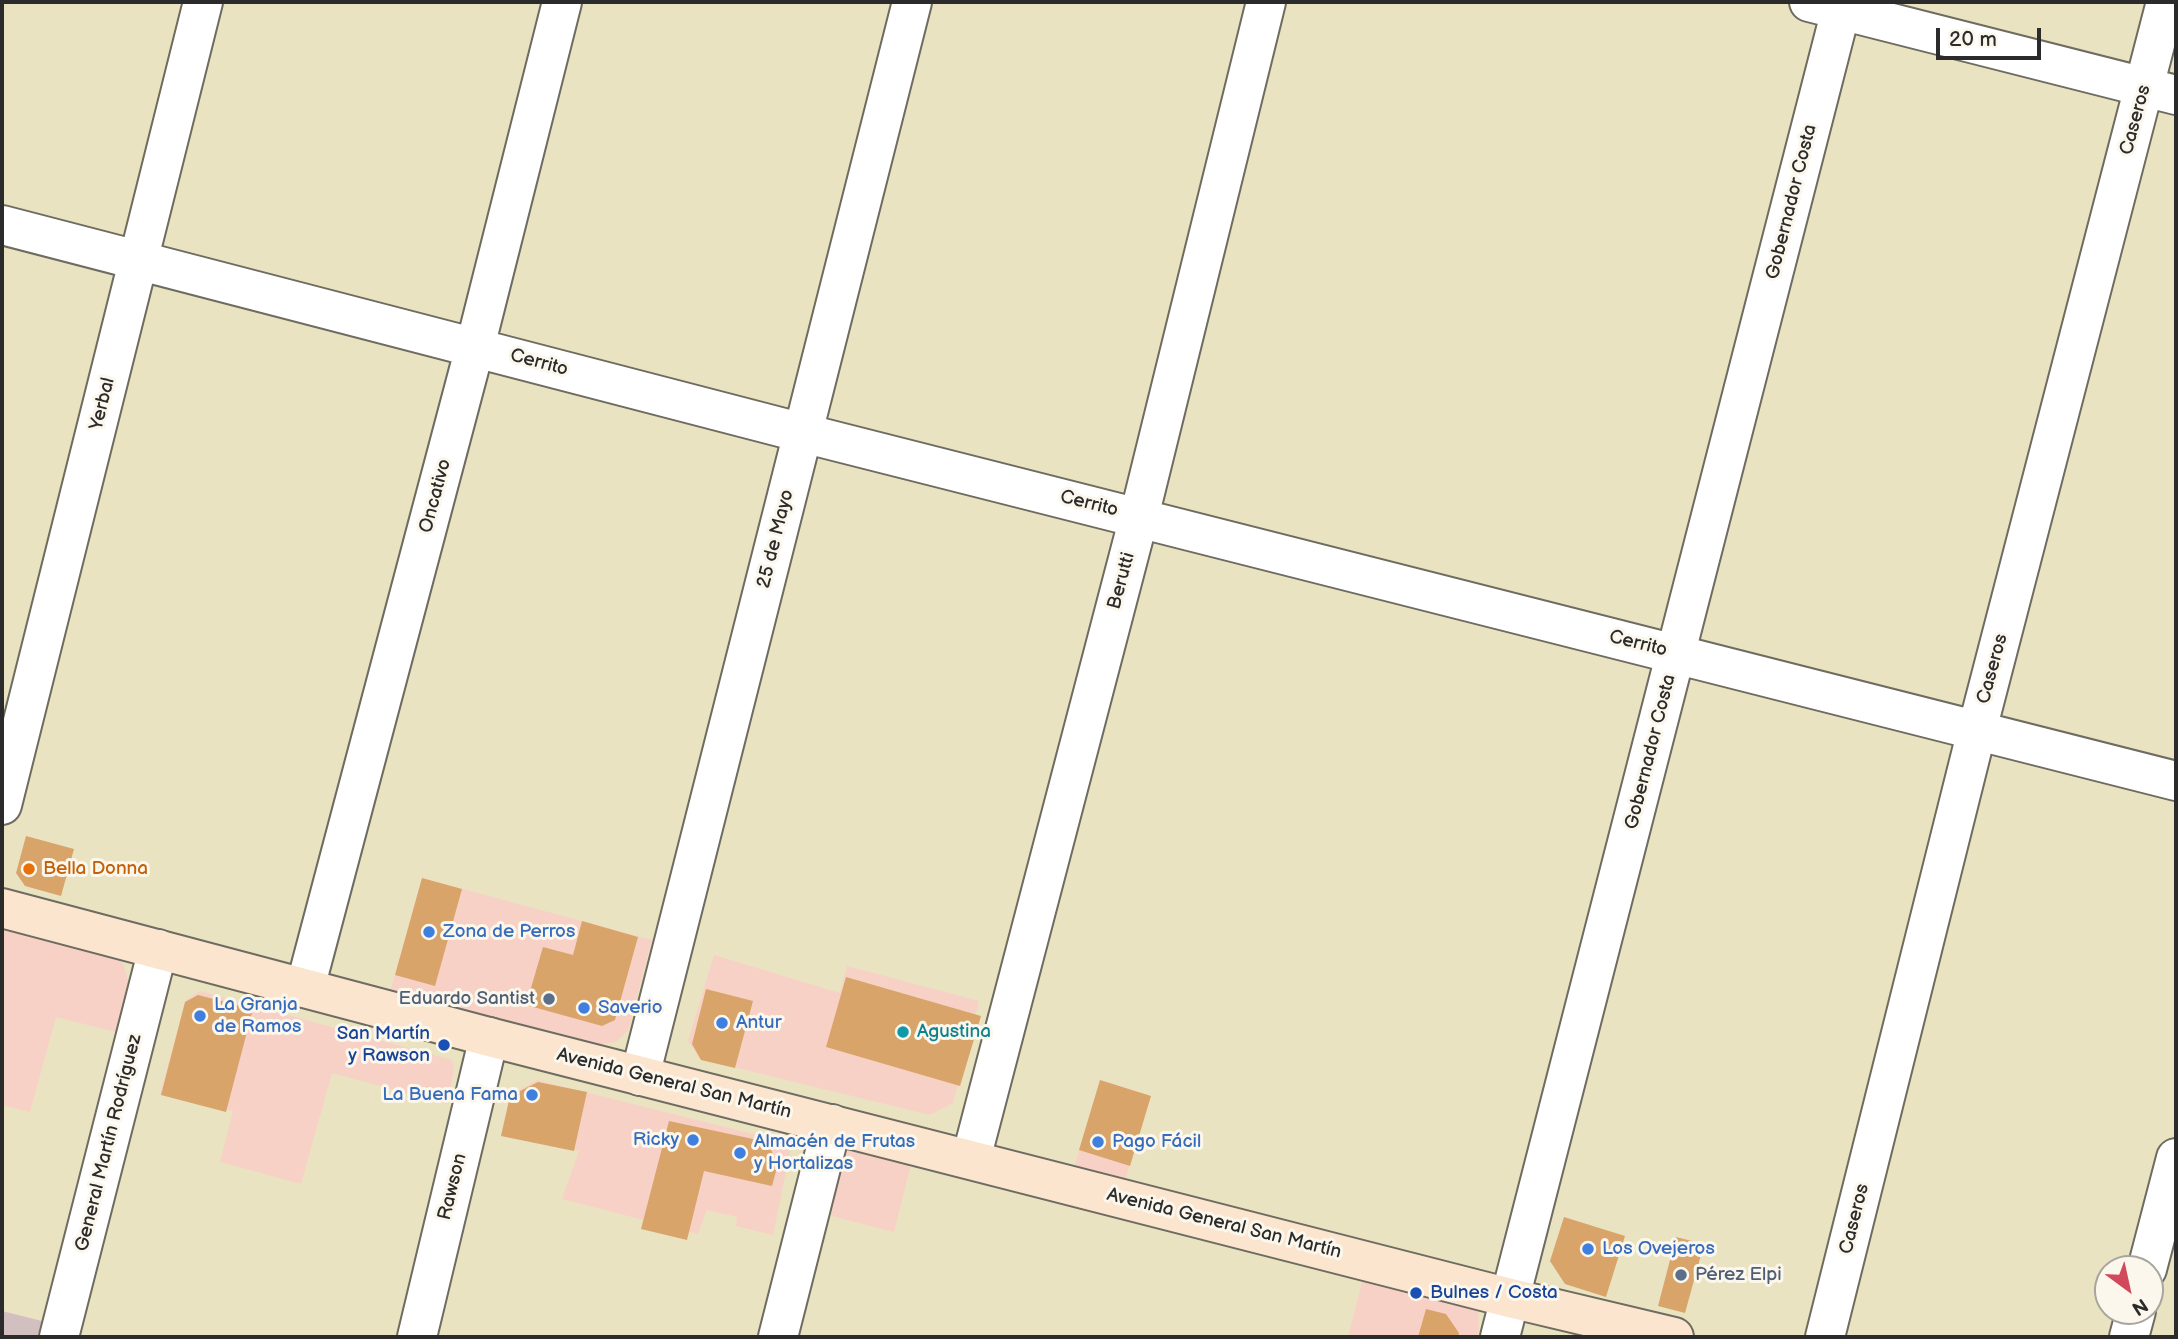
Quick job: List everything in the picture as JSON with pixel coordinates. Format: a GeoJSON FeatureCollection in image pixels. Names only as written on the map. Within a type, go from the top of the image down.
{"type":"FeatureCollection","features":[{"type":"Feature","properties":{"kind":"street","name":"Yerbal"},"geometry":{"type":"LineString","coordinates":[[2,805],[203,2]]}},
{"type":"Feature","properties":{"kind":"street","name":"Oncativo"},"geometry":{"type":"LineString","coordinates":[[305,988],[475,347],[562,2]]}},
{"type":"Feature","properties":{"kind":"street","name":"25 de Mayo"},"geometry":{"type":"LineString","coordinates":[[640,1076],[912,2]]}},
{"type":"Feature","properties":{"kind":"street","name":"Berutti"},"geometry":{"type":"LineString","coordinates":[[971,1159],[1139,517],[1266,2]]}},
{"type":"Feature","properties":{"kind":"street","name":"Caseros"},"geometry":{"type":"LineString","coordinates":[[1825,1337],[1977,730],[2160,91],[2166,2]]}},
{"type":"Feature","properties":{"kind":"street"},"geometry":{"type":"LineString","coordinates":[[1831,5],[2160,91]]}},
{"type":"Feature","properties":{"kind":"street","name":"Gobernador Costa"},"geometry":{"type":"LineString","coordinates":[[1500,1337],[1676,654],[1831,5]]}},
{"type":"Feature","properties":{"kind":"street","name":"Cerrito"},"geometry":{"type":"LineString","coordinates":[[2,225],[803,433],[2176,780]]}},
{"type":"Feature","properties":{"kind":"street","name":"Avenida General San Martín"},"geometry":{"type":"LineString","coordinates":[[2,908],[640,1076],[1510,1298],[1674,1337]]}},
{"type":"Feature","properties":{"kind":"street","name":"General Martín Rodríguez"},"geometry":{"type":"LineString","coordinates":[[59,1337],[158,949]]}},
{"type":"Feature","properties":{"kind":"street","name":"Rawson"},"geometry":{"type":"LineString","coordinates":[[417,1337],[489,1037]]}},
{"type":"Feature","properties":{"kind":"street"},"geometry":{"type":"LineString","coordinates":[[778,1337],[832,1124]]}},
{"type":"Feature","properties":{"kind":"street"},"geometry":{"type":"LineString","coordinates":[[2151,1255],[2176,1158]]}},
{"type":"Feature","properties":{"kind":"shaded area"},"geometry":{"type":"Polygon","coordinates":[[[422,878],[652,940],[628,1031],[616,1042],[597,1045],[390,992],[422,878]]]}},
{"type":"Feature","properties":{"kind":"shaded area"},"geometry":{"type":"Polygon","coordinates":[[[2,920],[103,947],[124,965],[131,994],[120,1033],[56,1017],[30,1112],[2,1105],[2,920]]]}},
{"type":"Feature","properties":{"kind":"shaded area"},"geometry":{"type":"Polygon","coordinates":[[[714,955],[840,993],[847,966],[979,1001],[953,1103],[930,1115],[700,1059],[688,1041],[714,955]]]}},
{"type":"Feature","properties":{"kind":"shaded area"},"geometry":{"type":"Polygon","coordinates":[[[200,991],[452,1060],[454,1070],[447,1104],[332,1073],[301,1184],[220,1162],[233,1111],[160,1094],[186,1000],[200,991]]]}},
{"type":"Feature","properties":{"kind":"shaded area"},"geometry":{"type":"Polygon","coordinates":[[[537,1080],[781,1141],[790,1152],[773,1235],[736,1226],[737,1217],[707,1210],[698,1234],[562,1199],[579,1151],[501,1134],[511,1094],[537,1080]]]}},
{"type":"Feature","properties":{"kind":"shaded area"},"geometry":{"type":"Polygon","coordinates":[[[1100,1080],[1151,1096],[1124,1183],[1073,1171],[1100,1080]]]}},
{"type":"Feature","properties":{"kind":"shaded area"},"geometry":{"type":"Polygon","coordinates":[[[848,1145],[914,1152],[894,1232],[824,1214],[838,1161],[848,1145]]]}},
{"type":"Feature","properties":{"kind":"shaded area"},"geometry":{"type":"Polygon","coordinates":[[[1364,1274],[1460,1298],[1478,1310],[1477,1337],[1348,1337],[1364,1274]]]}},
{"type":"Feature","properties":{"kind":"shaded area"},"geometry":{"type":"Polygon","coordinates":[[[2,1311],[42,1321],[37,1337],[2,1337],[2,1311]]]}},
{"type":"Feature","properties":{"kind":"building"},"geometry":{"type":"Polygon","coordinates":[[[26,836],[74,849],[61,896],[25,886],[16,873],[26,836]]]}},
{"type":"Feature","properties":{"kind":"building","name":"Zona de Perros"},"geometry":{"type":"Polygon","coordinates":[[[422,878],[462,889],[435,986],[395,975],[422,878]]]}},
{"type":"Feature","properties":{"kind":"building"},"geometry":{"type":"Polygon","coordinates":[[[582,921],[638,937],[615,1020],[602,1026],[526,1005],[543,947],[573,955],[582,921]]]}},
{"type":"Feature","properties":{"kind":"building","name":"Agustina"},"geometry":{"type":"Polygon","coordinates":[[[846,977],[981,1016],[960,1086],[826,1047],[846,977]]]}},
{"type":"Feature","properties":{"kind":"building","name":"Antur"},"geometry":{"type":"Polygon","coordinates":[[[706,989],[753,1001],[735,1068],[701,1060],[692,1044],[706,989]]]}},
{"type":"Feature","properties":{"kind":"building"},"geometry":{"type":"Polygon","coordinates":[[[198,995],[253,1009],[226,1112],[161,1095],[185,1002],[198,995]]]}},
{"type":"Feature","properties":{"kind":"building"},"geometry":{"type":"Polygon","coordinates":[[[1100,1080],[1151,1096],[1130,1166],[1079,1150],[1100,1080]]]}},
{"type":"Feature","properties":{"kind":"building"},"geometry":{"type":"Polygon","coordinates":[[[538,1082],[587,1092],[574,1151],[501,1136],[510,1096],[538,1082]]]}},
{"type":"Feature","properties":{"kind":"building"},"geometry":{"type":"Polygon","coordinates":[[[669,1121],[767,1142],[778,1164],[772,1186],[704,1171],[687,1240],[641,1229],[669,1121]]]}},
{"type":"Feature","properties":{"kind":"building","name":"Los Ovejeros"},"geometry":{"type":"Polygon","coordinates":[[[1564,1217],[1625,1236],[1606,1297],[1565,1284],[1550,1261],[1564,1217]]]}},
{"type":"Feature","properties":{"kind":"building","name":"Pérez Elpi"},"geometry":{"type":"Polygon","coordinates":[[[1676,1237],[1704,1244],[1685,1313],[1658,1306],[1676,1237]]]}},
{"type":"Feature","properties":{"kind":"building"},"geometry":{"type":"Polygon","coordinates":[[[1426,1309],[1446,1314],[1459,1333],[1458,1337],[1418,1337],[1426,1309]]]}},
{"type":"Feature","properties":{"kind":"place","name":"Bella Donna"},"geometry":{"type":"Point","coordinates":[29,869]}},
{"type":"Feature","properties":{"kind":"place","name":"Zona de Perros"},"geometry":{"type":"Point","coordinates":[429,932]}},
{"type":"Feature","properties":{"kind":"place","name":"Eduardo Santist"},"geometry":{"type":"Point","coordinates":[549,999]}},
{"type":"Feature","properties":{"kind":"place","name":"Saverio"},"geometry":{"type":"Point","coordinates":[584,1008]}},
{"type":"Feature","properties":{"kind":"place","name":"La Granja de Ramos"},"geometry":{"type":"Point","coordinates":[200,1016]}},
{"type":"Feature","properties":{"kind":"place","name":"Antur"},"geometry":{"type":"Point","coordinates":[722,1023]}},
{"type":"Feature","properties":{"kind":"place","name":"Agustina"},"geometry":{"type":"Point","coordinates":[903,1032]}},
{"type":"Feature","properties":{"kind":"place","name":"San Martín y Rawson"},"geometry":{"type":"Point","coordinates":[444,1045]}},
{"type":"Feature","properties":{"kind":"place","name":"La Buena Fama"},"geometry":{"type":"Point","coordinates":[532,1095]}},
{"type":"Feature","properties":{"kind":"place","name":"Ricky"},"geometry":{"type":"Point","coordinates":[693,1140]}},
{"type":"Feature","properties":{"kind":"place","name":"Pago Fácil"},"geometry":{"type":"Point","coordinates":[1098,1142]}},
{"type":"Feature","properties":{"kind":"place","name":"Almacén de Frutas y Hortalizas"},"geometry":{"type":"Point","coordinates":[740,1153]}},
{"type":"Feature","properties":{"kind":"place","name":"Los Ovejeros"},"geometry":{"type":"Point","coordinates":[1588,1249]}},
{"type":"Feature","properties":{"kind":"place","name":"Pérez Elpi"},"geometry":{"type":"Point","coordinates":[1681,1275]}},
{"type":"Feature","properties":{"kind":"place","name":"Bulnes / Costa"},"geometry":{"type":"Point","coordinates":[1416,1293]}}]}
